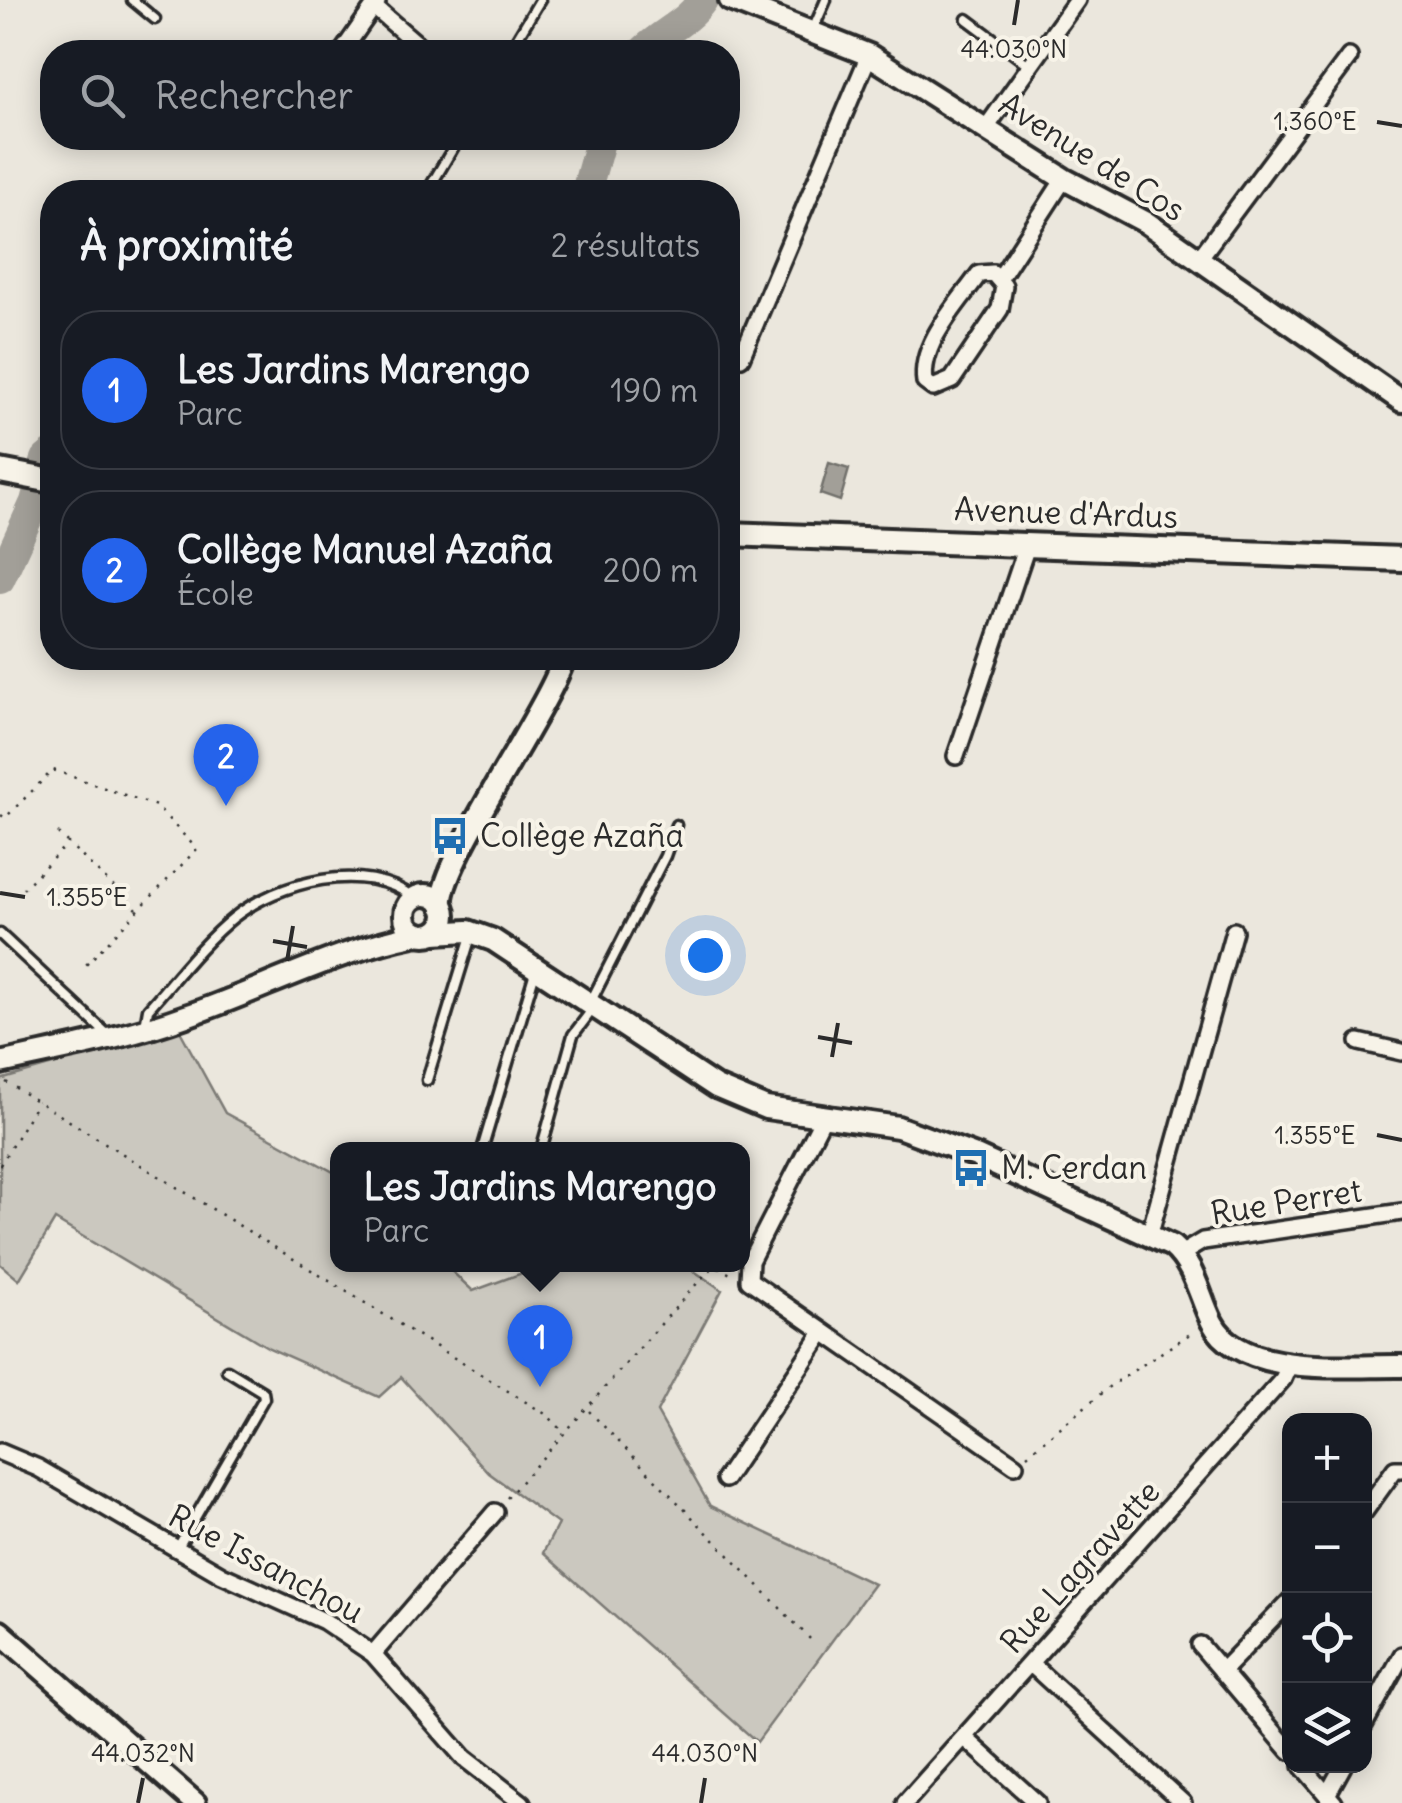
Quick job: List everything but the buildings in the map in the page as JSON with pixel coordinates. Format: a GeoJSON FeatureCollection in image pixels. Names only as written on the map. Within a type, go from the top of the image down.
{"type":"FeatureCollection","features":[{"type":"Feature","properties":{"kind":"main road"},"geometry":{"type":"LineString","coordinates":[[0,471],[40,480]]}},
{"type":"Feature","properties":{"kind":"main road","name":"Avenue d'Ardus"},"geometry":{"type":"LineString","coordinates":[[740,534],[1402,559]]}},
{"type":"Feature","properties":{"kind":"street","name":"Avenue de Cos"},"geometry":{"type":"LineString","coordinates":[[730,0],[870,55],[1064,178],[1147,224],[1402,401]]}},
{"type":"Feature","properties":{"kind":"street"},"geometry":{"type":"LineString","coordinates":[[986,128],[1077,0]]}},
{"type":"Feature","properties":{"kind":"street"},"geometry":{"type":"LineString","coordinates":[[350,40],[376,4],[414,40]]}},
{"type":"Feature","properties":{"kind":"street"},"geometry":{"type":"LineString","coordinates":[[740,358],[870,55]]}},
{"type":"Feature","properties":{"kind":"street"},"geometry":{"type":"LineString","coordinates":[[1198,260],[1349,56]]}},
{"type":"Feature","properties":{"kind":"street"},"geometry":{"type":"LineString","coordinates":[[1000,278],[1064,178]]}},
{"type":"Feature","properties":{"kind":"street"},"geometry":{"type":"LineString","coordinates":[[993,273],[1000,278],[1004,286],[1000,309],[952,380],[934,388],[924,382],[922,369],[936,336],[979,274],[993,273]]}},
{"type":"Feature","properties":{"kind":"street"},"geometry":{"type":"LineString","coordinates":[[956,756],[1028,543]]}},
{"type":"Feature","properties":{"kind":"street"},"geometry":{"type":"LineString","coordinates":[[426,933],[443,924],[444,888],[560,670]]}},
{"type":"Feature","properties":{"kind":"street"},"geometry":{"type":"LineString","coordinates":[[372,945],[462,851]]}},
{"type":"Feature","properties":{"kind":"street"},"geometry":{"type":"LineString","coordinates":[[413,901],[433,897],[470,932]]}},
{"type":"Feature","properties":{"kind":"street"},"geometry":{"type":"LineString","coordinates":[[413,901],[405,921],[426,933]]}},
{"type":"Feature","properties":{"kind":"street"},"geometry":{"type":"LineString","coordinates":[[1149,1236],[1234,930]]}},
{"type":"Feature","properties":{"kind":"street"},"geometry":{"type":"LineString","coordinates":[[0,1063],[184,1017],[282,976],[372,945],[426,933],[470,932],[493,940],[716,1088],[766,1108],[898,1127],[1149,1236],[1181,1254],[1220,1336],[1252,1357],[1290,1363],[1402,1366]]}},
{"type":"Feature","properties":{"kind":"street"},"geometry":{"type":"LineString","coordinates":[[1360,1042],[1402,1052]]}},
{"type":"Feature","properties":{"kind":"street"},"geometry":{"type":"LineString","coordinates":[[750,1261],[824,1116]]}},
{"type":"Feature","properties":{"kind":"street","name":"Rue Perret"},"geometry":{"type":"LineString","coordinates":[[1181,1254],[1202,1241],[1402,1212]]}},
{"type":"Feature","properties":{"kind":"street"},"geometry":{"type":"LineString","coordinates":[[749,1272],[749,1280],[822,1334],[1015,1465]]}},
{"type":"Feature","properties":{"kind":"street"},"geometry":{"type":"LineString","coordinates":[[725,1478],[822,1334]]}},
{"type":"Feature","properties":{"kind":"street","name":"Rue Lagravette"},"geometry":{"type":"LineString","coordinates":[[905,1803],[1283,1379],[1290,1363]]}},
{"type":"Feature","properties":{"kind":"street","name":"Rue Issanchou"},"geometry":{"type":"LineString","coordinates":[[0,1452],[38,1468],[222,1576],[324,1621],[373,1654],[464,1758],[522,1803]]}},
{"type":"Feature","properties":{"kind":"street"},"geometry":{"type":"LineString","coordinates":[[1370,1503],[1394,1469],[1402,1469]]}},
{"type":"Feature","properties":{"kind":"street"},"geometry":{"type":"LineString","coordinates":[[373,1654],[495,1512]]}},
{"type":"Feature","properties":{"kind":"street"},"geometry":{"type":"LineString","coordinates":[[1222,1670],[1282,1608]]}},
{"type":"Feature","properties":{"kind":"street"},"geometry":{"type":"LineString","coordinates":[[0,1632],[195,1803]]}},
{"type":"Feature","properties":{"kind":"street"},"geometry":{"type":"LineString","coordinates":[[1200,1645],[1282,1741]]}},
{"type":"Feature","properties":{"kind":"street"},"geometry":{"type":"LineString","coordinates":[[1372,1711],[1402,1655]]}},
{"type":"Feature","properties":{"kind":"street"},"geometry":{"type":"LineString","coordinates":[[1031,1664],[1183,1803]]}},
{"type":"Feature","properties":{"kind":"street"},"geometry":{"type":"LineString","coordinates":[[1386,1686],[1402,1695]]}},
{"type":"Feature","properties":{"kind":"street"},"geometry":{"type":"LineString","coordinates":[[965,1738],[1037,1803]]}},
{"type":"Feature","properties":{"kind":"street"},"geometry":{"type":"LineString","coordinates":[[1308,1773],[1330,1799],[1340,1773]]}},
{"type":"Feature","properties":{"kind":"lane"},"geometry":{"type":"LineString","coordinates":[[132,0],[156,19]]}},
{"type":"Feature","properties":{"kind":"lane"},"geometry":{"type":"LineString","coordinates":[[516,40],[540,0]]}},
{"type":"Feature","properties":{"kind":"lane"},"geometry":{"type":"LineString","coordinates":[[812,32],[826,0]]}},
{"type":"Feature","properties":{"kind":"lane"},"geometry":{"type":"LineString","coordinates":[[967,20],[1030,66]]}},
{"type":"Feature","properties":{"kind":"lane"},"geometry":{"type":"LineString","coordinates":[[434,180],[452,150]]}},
{"type":"Feature","properties":{"kind":"lane"},"geometry":{"type":"LineString","coordinates":[[543,1142],[574,1036],[665,856],[676,825]]}},
{"type":"Feature","properties":{"kind":"lane"},"geometry":{"type":"LineString","coordinates":[[145,1029],[148,1008],[232,919],[259,901],[308,882],[352,878],[388,884],[413,901]]}},
{"type":"Feature","properties":{"kind":"lane"},"geometry":{"type":"LineString","coordinates":[[427,1080],[470,932]]}},
{"type":"Feature","properties":{"kind":"lane"},"geometry":{"type":"LineString","coordinates":[[0,934],[112,1038]]}},
{"type":"Feature","properties":{"kind":"lane"},"geometry":{"type":"LineString","coordinates":[[484,1142],[537,968]]}},
{"type":"Feature","properties":{"kind":"lane"},"geometry":{"type":"LineString","coordinates":[[177,1549],[264,1398],[263,1392],[227,1370]]}},
{"type":"Feature","properties":{"kind":"path"},"geometry":{"type":"LineString","coordinates":[[1,815],[5,818],[52,770],[156,806],[198,849],[83,968]]}},
{"type":"Feature","properties":{"kind":"path"},"geometry":{"type":"LineString","coordinates":[[58,833],[138,910]]}},
{"type":"Feature","properties":{"kind":"path"},"geometry":{"type":"LineString","coordinates":[[24,889],[68,843]]}},
{"type":"Feature","properties":{"kind":"path"},"geometry":{"type":"LineString","coordinates":[[0,1079],[547,1415],[565,1433]]}},
{"type":"Feature","properties":{"kind":"path"},"geometry":{"type":"LineString","coordinates":[[0,1166],[38,1102]]}},
{"type":"Feature","properties":{"kind":"path"},"geometry":{"type":"LineString","coordinates":[[495,1512],[707,1272]]}},
{"type":"Feature","properties":{"kind":"path"},"geometry":{"type":"LineString","coordinates":[[729,1272],[749,1280]]}},
{"type":"Feature","properties":{"kind":"path"},"geometry":{"type":"LineString","coordinates":[[1015,1465],[1110,1386],[1211,1320]]}},
{"type":"Feature","properties":{"kind":"path"},"geometry":{"type":"LineString","coordinates":[[588,1409],[814,1643]]}},
{"type":"Feature","properties":{"kind":"shaded area"},"geometry":{"type":"Polygon","coordinates":[[[829,463],[849,469],[840,501],[820,494],[829,463]]]}},
{"type":"Feature","properties":{"kind":"shaded area"},"geometry":{"type":"Polygon","coordinates":[[[179,1029],[225,1113],[330,1170],[330,1272],[453,1272],[473,1291],[525,1272],[695,1272],[722,1290],[657,1412],[710,1506],[874,1584],[757,1742],[543,1553],[558,1524],[489,1473],[401,1377],[379,1397],[269,1348],[55,1220],[19,1280],[0,1264],[0,1080],[179,1029]]]}},
{"type":"Feature","properties":{"kind":"waterway"},"geometry":{"type":"LineString","coordinates":[[657,40],[703,0]]}},
{"type":"Feature","properties":{"kind":"waterway"},"geometry":{"type":"LineString","coordinates":[[589,180],[598,150]]}},
{"type":"Feature","properties":{"kind":"waterway"},"geometry":{"type":"LineString","coordinates":[[0,579],[40,482]]}},
{"type":"Feature","properties":{"kind":"place","name":"Collège Manuel Azaña"},"geometry":{"type":"Point","coordinates":[226,806]}},
{"type":"Feature","properties":{"kind":"place","name":"Collège Azaña"},"geometry":{"type":"Point","coordinates":[450,836]}},
{"type":"Feature","properties":{"kind":"place","name":"M. Cerdan"},"geometry":{"type":"Point","coordinates":[971,1168]}},
{"type":"Feature","properties":{"kind":"place","name":"Les Jardins Marengo"},"geometry":{"type":"Point","coordinates":[540,1387]}}]}
